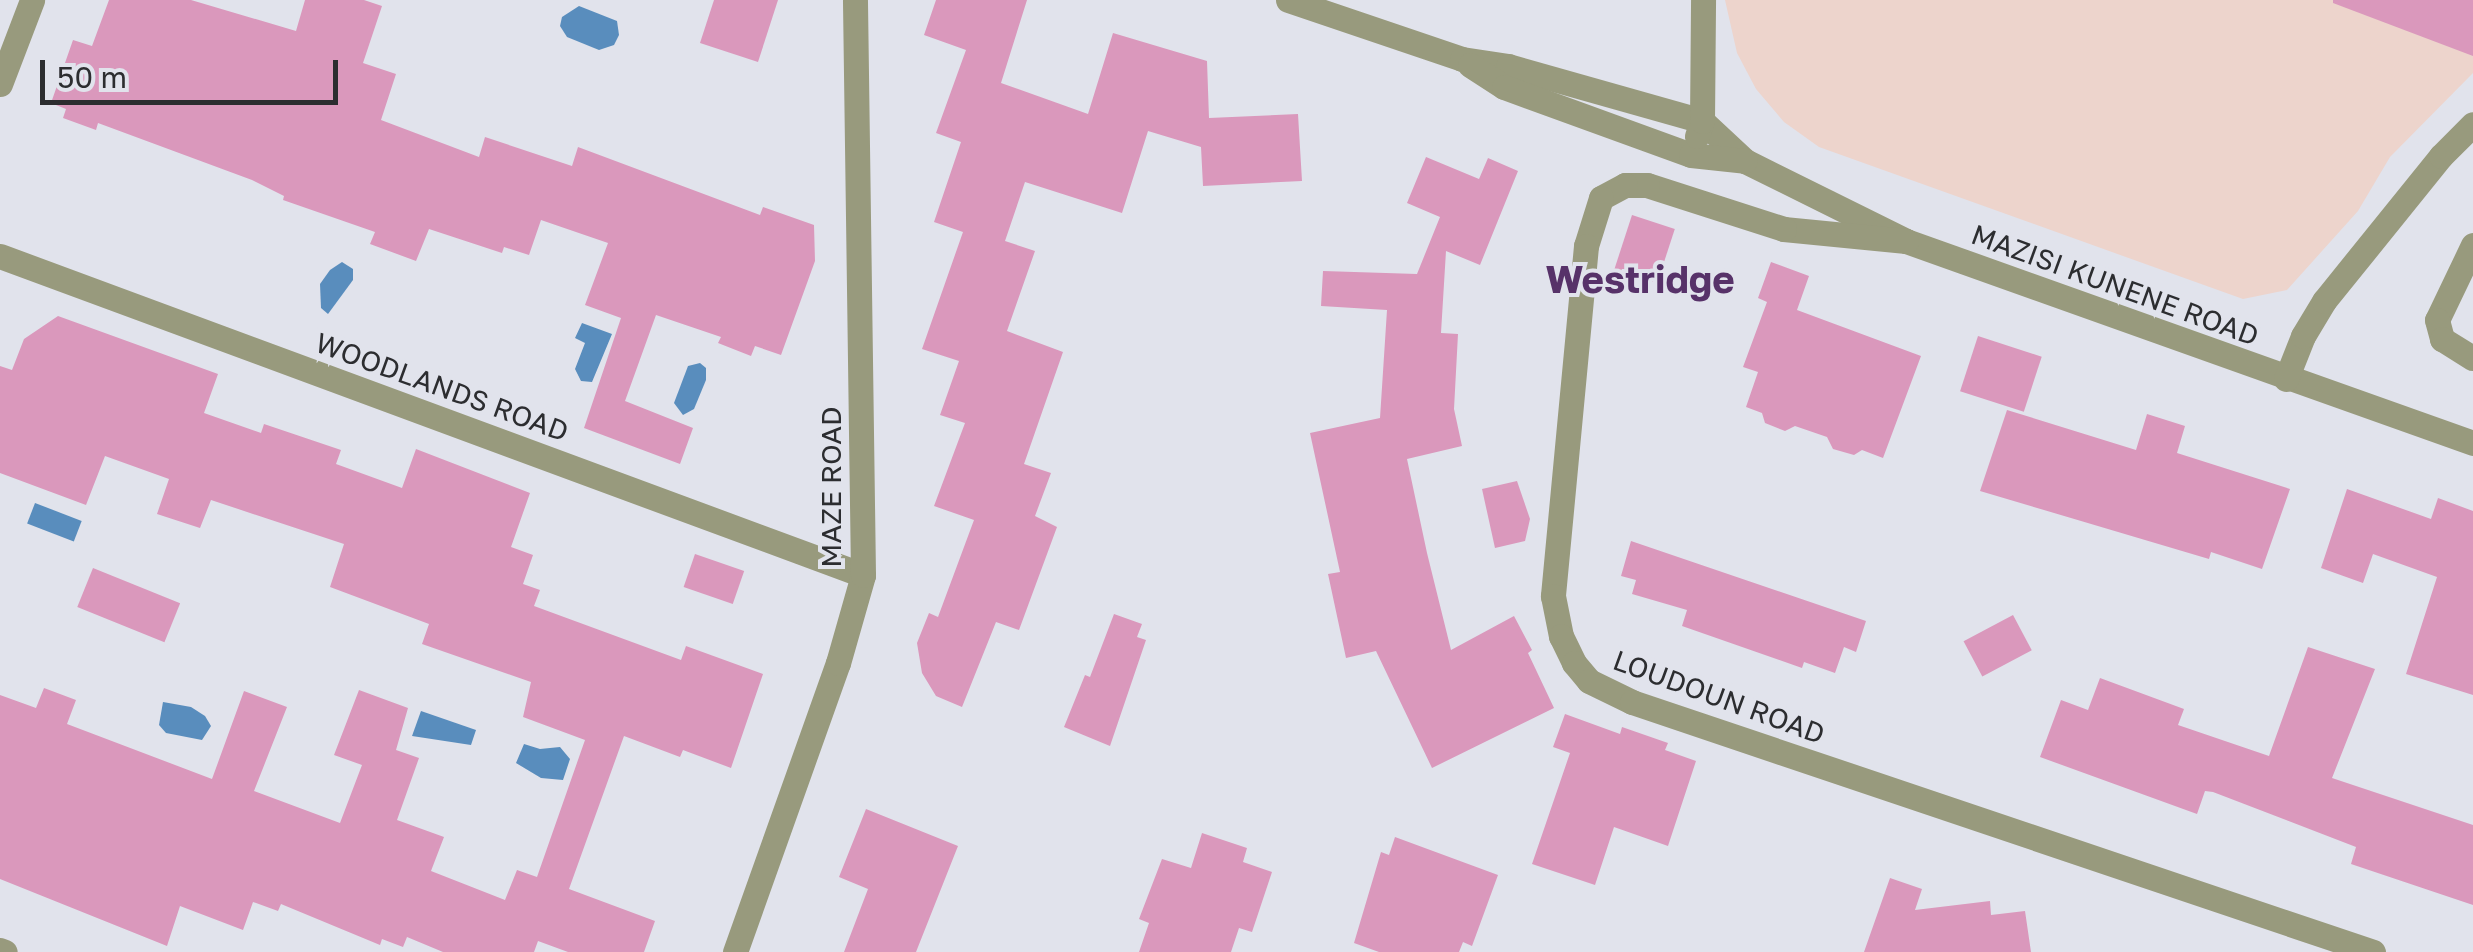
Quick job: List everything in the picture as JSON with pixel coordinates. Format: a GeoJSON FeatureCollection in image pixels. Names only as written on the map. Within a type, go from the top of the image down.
{"type":"FeatureCollection","features":[{"type":"Feature","properties":{"kind":"street"},"geometry":{"type":"LineString","coordinates":[[0,84],[32,0]]}},
{"type":"Feature","properties":{"kind":"street","name":"MAZE ROAD"},"geometry":{"type":"LineString","coordinates":[[735,952],[838,663],[863,575],[855,0]]}},
{"type":"Feature","properties":{"kind":"street","name":"MAZISI KUNENE ROAD"},"geometry":{"type":"LineString","coordinates":[[1288,0],[1462,59],[1508,66],[1702,121],[1745,161],[1906,241],[2473,444]]}},
{"type":"Feature","properties":{"kind":"street"},"geometry":{"type":"LineString","coordinates":[[1691,155],[1702,121],[1703,0]]}},
{"type":"Feature","properties":{"kind":"street","name":"MAZISI KUNENE ROAD"},"geometry":{"type":"LineString","coordinates":[[1462,59],[1504,87],[1691,155],[1745,161]]}},
{"type":"Feature","properties":{"kind":"street"},"geometry":{"type":"LineString","coordinates":[[2286,379],[2303,336],[2324,301],[2441,156],[2473,124]]}},
{"type":"Feature","properties":{"kind":"street","name":"LOUDOUN ROAD"},"geometry":{"type":"LineString","coordinates":[[1906,241],[1784,229],[1647,185],[1625,184],[1601,198],[1586,246],[1553,596],[1561,636],[1574,663],[1589,681],[1632,702],[2372,952]]}},
{"type":"Feature","properties":{"kind":"street"},"geometry":{"type":"LineString","coordinates":[[2473,245],[2438,320],[2442,338],[2473,358]]}},
{"type":"Feature","properties":{"kind":"street","name":"WOODLANDS ROAD"},"geometry":{"type":"LineString","coordinates":[[0,256],[863,575]]}},
{"type":"Feature","properties":{"kind":"shaded area"},"geometry":{"type":"Polygon","coordinates":[[[1725,0],[2473,0],[2473,73],[2390,157],[2358,211],[2287,290],[2243,299],[1819,147],[1784,122],[1756,89],[1737,53],[1725,0]]]}},
{"type":"Feature","properties":{"kind":"water"},"geometry":{"type":"Polygon","coordinates":[[[579,6],[617,21],[619,35],[614,45],[599,50],[567,37],[560,26],[562,17],[579,6]]]}},
{"type":"Feature","properties":{"kind":"water"},"geometry":{"type":"Polygon","coordinates":[[[342,262],[353,269],[353,280],[328,314],[321,308],[320,284],[342,262]]]}},
{"type":"Feature","properties":{"kind":"water"},"geometry":{"type":"Polygon","coordinates":[[[582,323],[612,334],[592,382],[581,381],[575,369],[585,343],[575,338],[582,323]]]}},
{"type":"Feature","properties":{"kind":"water"},"geometry":{"type":"Polygon","coordinates":[[[700,363],[706,368],[706,380],[694,409],[683,415],[674,403],[688,366],[700,363]]]}},
{"type":"Feature","properties":{"kind":"water"},"geometry":{"type":"Polygon","coordinates":[[[35,503],[82,521],[74,541],[27,524],[35,503]]]}},
{"type":"Feature","properties":{"kind":"water"},"geometry":{"type":"Polygon","coordinates":[[[163,702],[191,707],[205,716],[211,726],[202,740],[166,733],[159,725],[163,702]]]}},
{"type":"Feature","properties":{"kind":"water"},"geometry":{"type":"Polygon","coordinates":[[[421,711],[476,730],[471,745],[412,736],[421,711]]]}},
{"type":"Feature","properties":{"kind":"water"},"geometry":{"type":"Polygon","coordinates":[[[524,744],[540,749],[560,747],[570,759],[563,780],[541,778],[516,763],[524,744]]]}},
{"type":"Feature","properties":{"kind":"building"},"geometry":{"type":"Polygon","coordinates":[[[109,0],[191,0],[296,31],[305,0],[364,0],[382,6],[363,63],[396,74],[381,120],[479,157],[485,137],[572,166],[578,147],[760,215],[763,207],[814,225],[815,261],[781,355],[755,346],[751,356],[718,343],[721,337],[656,315],[625,401],[693,428],[680,464],[584,428],[621,318],[585,305],[608,243],[541,220],[529,255],[504,247],[502,253],[429,229],[416,261],[370,244],[375,232],[283,200],[284,196],[252,180],[98,123],[96,130],[63,118],[66,109],[51,103],[73,40],[92,46],[109,0]]]}},
{"type":"Feature","properties":{"kind":"building"},"geometry":{"type":"Polygon","coordinates":[[[714,0],[778,0],[758,62],[700,43],[714,0]]]}},
{"type":"Feature","properties":{"kind":"building"},"geometry":{"type":"Polygon","coordinates":[[[936,0],[1027,0],[1001,83],[1088,114],[1113,33],[1207,61],[1209,118],[1298,114],[1302,181],[1203,186],[1201,147],[1148,131],[1122,213],[1025,182],[1005,241],[1035,251],[1007,331],[1063,352],[1024,464],[1051,473],[1035,516],[1057,527],[1019,630],[996,622],[962,707],[936,696],[922,673],[917,643],[929,613],[938,617],[974,520],[934,506],[965,423],[940,415],[959,361],[922,349],[963,232],[934,222],[961,142],[936,133],[966,50],[924,35],[936,0]]]}},
{"type":"Feature","properties":{"kind":"building"},"geometry":{"type":"Polygon","coordinates":[[[2473,0],[2473,56],[2333,3],[2473,0]]]}},
{"type":"Feature","properties":{"kind":"building"},"geometry":{"type":"Polygon","coordinates":[[[1426,157],[1479,179],[1488,158],[1518,171],[1480,265],[1446,251],[1441,333],[1458,334],[1454,409],[1462,446],[1407,459],[1427,553],[1451,650],[1514,616],[1554,708],[1432,768],[1376,651],[1346,658],[1328,574],[1340,572],[1310,433],[1380,418],[1387,310],[1321,306],[1323,271],[1417,274],[1440,217],[1407,203],[1426,157]]]}},
{"type":"Feature","properties":{"kind":"building"},"geometry":{"type":"Polygon","coordinates":[[[1632,215],[1675,229],[1657,283],[1614,269],[1632,215]]]}},
{"type":"Feature","properties":{"kind":"building"},"geometry":{"type":"Polygon","coordinates":[[[1771,262],[1809,276],[1797,310],[1921,356],[1883,458],[1862,450],[1854,455],[1833,449],[1827,437],[1795,426],[1785,431],[1765,423],[1762,413],[1746,407],[1758,372],[1743,367],[1767,302],[1758,298],[1771,262]]]}},
{"type":"Feature","properties":{"kind":"building"},"geometry":{"type":"Polygon","coordinates":[[[58,316],[218,374],[204,413],[261,433],[264,424],[341,450],[336,464],[402,488],[416,449],[530,493],[511,547],[533,555],[523,584],[540,590],[534,606],[681,660],[686,646],[763,674],[731,768],[683,750],[680,757],[624,736],[569,889],[655,921],[644,952],[568,952],[538,941],[534,952],[443,952],[407,937],[403,947],[382,939],[380,945],[281,904],[278,911],[253,902],[243,930],[180,906],[167,946],[0,879],[0,695],[36,708],[44,688],[76,700],[67,724],[212,779],[244,691],[287,707],[254,791],[340,823],[362,765],[334,755],[359,690],[408,708],[396,750],[419,758],[397,820],[444,837],[431,871],[505,900],[517,870],[537,877],[585,740],[523,717],[531,682],[422,644],[429,624],[330,587],[344,544],[211,500],[200,528],[157,514],[169,479],[105,456],[86,505],[0,473],[0,366],[12,370],[24,339],[58,316]]]}},
{"type":"Feature","properties":{"kind":"building"},"geometry":{"type":"Polygon","coordinates":[[[1978,336],[2042,357],[2024,412],[1960,391],[1978,336]]]}},
{"type":"Feature","properties":{"kind":"building"},"geometry":{"type":"Polygon","coordinates":[[[2007,410],[2136,450],[2147,414],[2185,426],[2177,453],[2290,489],[2262,569],[2211,552],[2209,559],[1980,491],[2007,410]]]}},
{"type":"Feature","properties":{"kind":"building"},"geometry":{"type":"Polygon","coordinates":[[[1517,481],[1530,519],[1525,541],[1495,548],[1482,489],[1517,481]]]}},
{"type":"Feature","properties":{"kind":"building"},"geometry":{"type":"Polygon","coordinates":[[[2347,489],[2431,519],[2438,498],[2473,511],[2473,695],[2406,674],[2437,577],[2373,554],[2363,583],[2321,568],[2347,489]]]}},
{"type":"Feature","properties":{"kind":"building"},"geometry":{"type":"Polygon","coordinates":[[[1631,541],[1866,621],[1856,652],[1844,647],[1835,673],[1804,662],[1802,668],[1682,626],[1687,610],[1632,594],[1636,580],[1621,576],[1631,541]]]}},
{"type":"Feature","properties":{"kind":"building"},"geometry":{"type":"Polygon","coordinates":[[[695,554],[744,571],[733,604],[684,587],[695,554]]]}},
{"type":"Feature","properties":{"kind":"building"},"geometry":{"type":"Polygon","coordinates":[[[93,568],[180,603],[164,642],[77,607],[93,568]]]}},
{"type":"Feature","properties":{"kind":"building"},"geometry":{"type":"Polygon","coordinates":[[[1114,614],[1142,624],[1137,637],[1146,640],[1110,746],[1064,727],[1085,675],[1090,677],[1114,614]]]}},
{"type":"Feature","properties":{"kind":"building"},"geometry":{"type":"Polygon","coordinates":[[[2013,615],[2032,650],[1982,677],[1964,641],[2013,615]]]}},
{"type":"Feature","properties":{"kind":"building"},"geometry":{"type":"Polygon","coordinates":[[[2308,647],[2375,669],[2332,778],[2473,825],[2473,905],[2351,864],[2356,847],[2213,792],[2205,791],[2197,814],[2040,757],[2061,700],[2088,710],[2100,678],[2184,709],[2178,725],[2269,756],[2308,647]]]}},
{"type":"Feature","properties":{"kind":"building"},"geometry":{"type":"Polygon","coordinates":[[[1565,714],[1620,734],[1622,727],[1668,743],[1665,750],[1696,761],[1668,846],[1614,827],[1595,885],[1532,864],[1570,753],[1553,747],[1565,714]]]}},
{"type":"Feature","properties":{"kind":"building"},"geometry":{"type":"Polygon","coordinates":[[[866,809],[958,846],[916,952],[844,952],[868,889],[839,877],[866,809]]]}},
{"type":"Feature","properties":{"kind":"building"},"geometry":{"type":"Polygon","coordinates":[[[1202,833],[1247,848],[1243,862],[1272,872],[1252,932],[1239,928],[1231,952],[1139,952],[1149,923],[1139,919],[1162,859],[1191,868],[1202,833]]]}},
{"type":"Feature","properties":{"kind":"building"},"geometry":{"type":"Polygon","coordinates":[[[1395,837],[1498,875],[1472,946],[1463,942],[1459,952],[1379,952],[1354,943],[1381,852],[1389,855],[1395,837]]]}},
{"type":"Feature","properties":{"kind":"building"},"geometry":{"type":"Polygon","coordinates":[[[1890,878],[1922,889],[1915,910],[1990,901],[1991,915],[2025,911],[2031,952],[1864,952],[1890,878]]]}},
{"type":"Feature","properties":{"kind":"district","name":"Westridge"},"geometry":{"type":"Point","coordinates":[1640,279]}}]}
